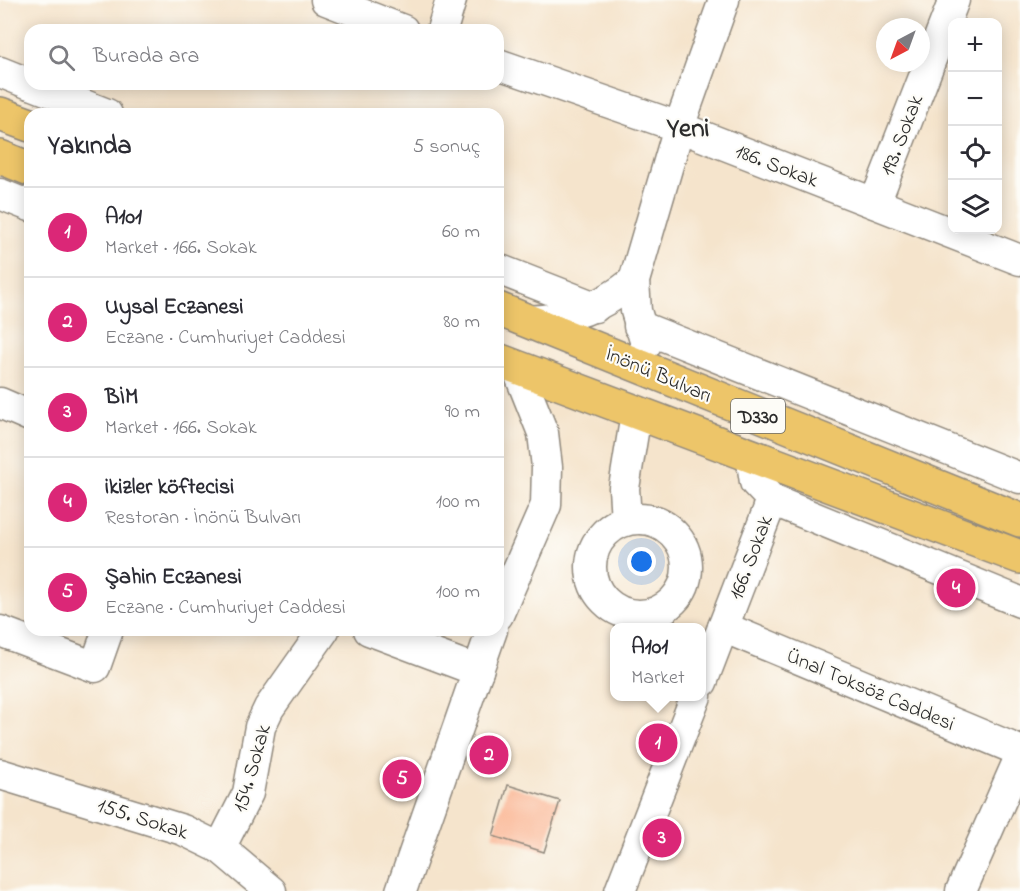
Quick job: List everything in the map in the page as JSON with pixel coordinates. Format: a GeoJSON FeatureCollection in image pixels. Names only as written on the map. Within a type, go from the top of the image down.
{"type":"FeatureCollection","features":[{"type":"Feature","properties":{"kind":"highway"},"geometry":{"type":"LineString","coordinates":[[0,114],[24,124]]}},
{"type":"Feature","properties":{"kind":"highway"},"geometry":{"type":"LineString","coordinates":[[0,158],[24,167]]}},
{"type":"Feature","properties":{"kind":"highway","name":"İnönü Bulvarı"},"geometry":{"type":"LineString","coordinates":[[504,311],[1020,520]]}},
{"type":"Feature","properties":{"kind":"highway","name":"İnönü Bulvarı"},"geometry":{"type":"LineString","coordinates":[[504,372],[636,414],[751,455],[1020,557]]}},
{"type":"Feature","properties":{"kind":"street"},"geometry":{"type":"LineString","coordinates":[[326,0],[388,24]]}},
{"type":"Feature","properties":{"kind":"street"},"geometry":{"type":"LineString","coordinates":[[444,24],[451,0]]}},
{"type":"Feature","properties":{"kind":"street"},"geometry":{"type":"LineString","coordinates":[[669,378],[651,354],[639,326],[634,280],[680,127],[724,0]]}},
{"type":"Feature","properties":{"kind":"street","name":"193. Sokak"},"geometry":{"type":"LineString","coordinates":[[875,203],[954,0]]}},
{"type":"Feature","properties":{"kind":"street","name":"186. Sokak"},"geometry":{"type":"LineString","coordinates":[[504,66],[680,127],[1020,260]]}},
{"type":"Feature","properties":{"kind":"street"},"geometry":{"type":"LineString","coordinates":[[0,72],[24,81]]}},
{"type":"Feature","properties":{"kind":"street"},"geometry":{"type":"LineString","coordinates":[[46,90],[92,108]]}},
{"type":"Feature","properties":{"kind":"street"},"geometry":{"type":"LineString","coordinates":[[0,194],[24,204]]}},
{"type":"Feature","properties":{"kind":"street"},"geometry":{"type":"LineString","coordinates":[[504,271],[594,307]]}},
{"type":"Feature","properties":{"kind":"street"},"geometry":{"type":"LineString","coordinates":[[529,321],[569,316],[594,307],[634,280]]}},
{"type":"Feature","properties":{"kind":"street","name":"İnönü Bulvarı"},"geometry":{"type":"LineString","coordinates":[[639,326],[1020,478]]}},
{"type":"Feature","properties":{"kind":"street"},"geometry":{"type":"LineString","coordinates":[[504,372],[530,399],[543,433],[547,467],[546,505],[504,601]]}},
{"type":"Feature","properties":{"kind":"street"},"geometry":{"type":"LineString","coordinates":[[0,403],[24,413]]}},
{"type":"Feature","properties":{"kind":"street"},"geometry":{"type":"LineString","coordinates":[[626,520],[624,488],[636,414]]}},
{"type":"Feature","properties":{"kind":"street"},"geometry":{"type":"LineString","coordinates":[[751,455],[755,482],[772,500],[1020,602]]}},
{"type":"Feature","properties":{"kind":"street","name":"166. Sokak"},"geometry":{"type":"LineString","coordinates":[[706,672],[772,500]]}},
{"type":"Feature","properties":{"kind":"street"},"geometry":{"type":"LineString","coordinates":[[2,633],[24,620]]}},
{"type":"Feature","properties":{"kind":"street","name":"Ünal Toksöz Caddesi"},"geometry":{"type":"LineString","coordinates":[[723,627],[1020,751]]}},
{"type":"Feature","properties":{"kind":"street"},"geometry":{"type":"LineString","coordinates":[[2,633],[95,667],[106,636]]}},
{"type":"Feature","properties":{"kind":"street","name":"154. Sokak"},"geometry":{"type":"LineString","coordinates":[[220,848],[248,793],[260,727],[269,708],[320,636]]}},
{"type":"Feature","properties":{"kind":"street"},"geometry":{"type":"LineString","coordinates":[[385,636],[478,671]]}},
{"type":"Feature","properties":{"kind":"street"},"geometry":{"type":"LineString","coordinates":[[404,890],[490,636]]}},
{"type":"Feature","properties":{"kind":"street"},"geometry":{"type":"LineString","coordinates":[[620,891],[694,701]]}},
{"type":"Feature","properties":{"kind":"street"},"geometry":{"type":"LineString","coordinates":[[961,891],[1020,757]]}},
{"type":"Feature","properties":{"kind":"street","name":"155. Sokak"},"geometry":{"type":"LineString","coordinates":[[0,774],[183,830],[220,848],[270,891]]}},
{"type":"Feature","properties":{"kind":"building"},"geometry":{"type":"Polygon","coordinates":[[[508,785],[560,801],[544,852],[493,836],[508,785]]]}},
{"type":"Feature","properties":{"kind":"place","name":"ikizler köftecisi"},"geometry":{"type":"Point","coordinates":[956,588]}},
{"type":"Feature","properties":{"kind":"place","name":"A101"},"geometry":{"type":"Point","coordinates":[658,743]}},
{"type":"Feature","properties":{"kind":"place","name":"Uysal Eczanesi"},"geometry":{"type":"Point","coordinates":[489,755]}},
{"type":"Feature","properties":{"kind":"place","name":"Şahin Eczanesi"},"geometry":{"type":"Point","coordinates":[402,779]}},
{"type":"Feature","properties":{"kind":"place","name":"BİM"},"geometry":{"type":"Point","coordinates":[662,838]}},
{"type":"Feature","properties":{"kind":"district","name":"Yeni"},"geometry":{"type":"Point","coordinates":[688,127]}}]}
